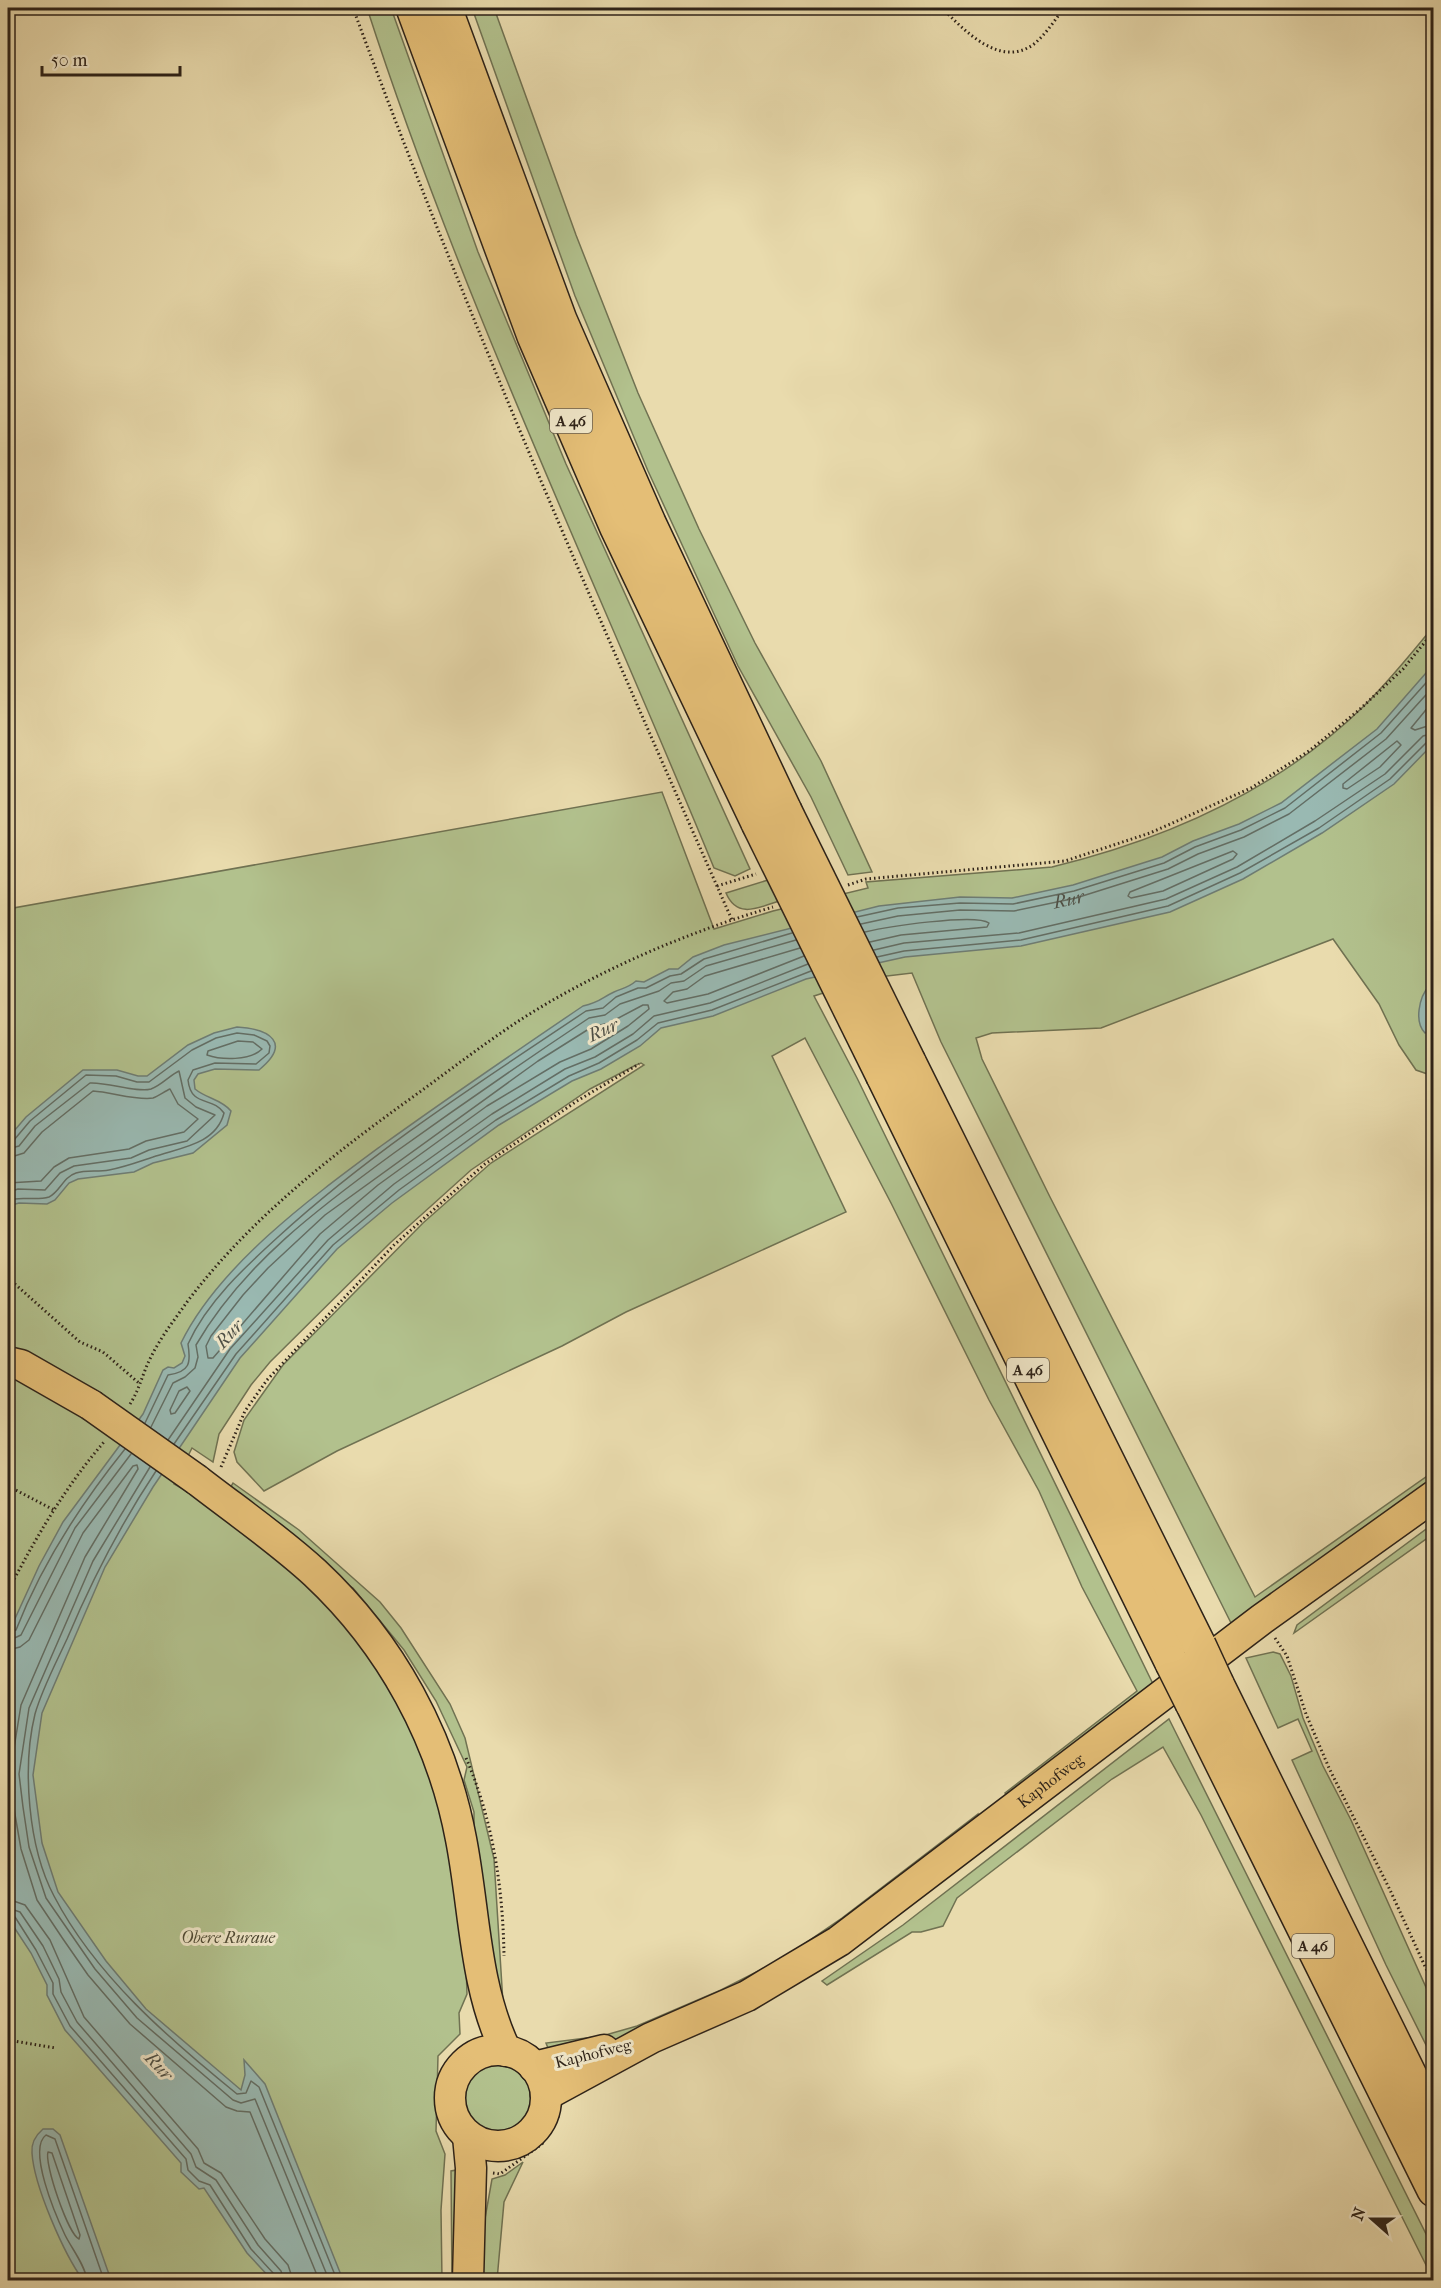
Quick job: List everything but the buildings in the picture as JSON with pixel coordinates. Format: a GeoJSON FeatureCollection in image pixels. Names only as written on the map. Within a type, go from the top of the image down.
{"type":"FeatureCollection","features":[{"type":"Feature","properties":{"kind":"highway","name":"A 46"},"geometry":{"type":"LineString","coordinates":[[412,8],[534,336],[617,528],[771,817],[896,1069],[1199,1645],[1205,1693],[1434,2190]]}},
{"type":"Feature","properties":{"kind":"highway","name":"A 46"},"geometry":{"type":"LineString","coordinates":[[445,8],[560,320],[649,523],[771,817]]}},
{"type":"Feature","properties":{"kind":"highway","name":"A 46"},"geometry":{"type":"LineString","coordinates":[[896,1069],[1172,1663],[1205,1693],[1434,2124]]}},
{"type":"Feature","properties":{"kind":"main road"},"geometry":{"type":"LineString","coordinates":[[8,1362],[21,1365],[91,1405],[204,1486],[316,1575],[387,1658],[412,1697],[434,1742],[455,1806],[469,1881],[480,1972],[492,2020],[506,2051]]}},
{"type":"Feature","properties":{"kind":"main road","name":"Kaphofweg"},"geometry":{"type":"LineString","coordinates":[[546,2095],[651,2038],[747,1996],[839,1941],[1262,1618],[1434,1496]]}},
{"type":"Feature","properties":{"kind":"main road"},"geometry":{"type":"LineString","coordinates":[[472,2057],[480,1972]]}},
{"type":"Feature","properties":{"kind":"main road","name":"Kaphofweg"},"geometry":{"type":"LineString","coordinates":[[534,2067],[651,2038]]}},
{"type":"Feature","properties":{"kind":"main road"},"geometry":{"type":"LineString","coordinates":[[489,2051],[506,2051],[526,2060],[534,2067],[542,2080],[546,2095],[543,2114],[534,2130],[519,2141],[500,2146],[483,2144],[468,2136],[454,2117],[450,2095],[453,2080],[461,2067],[472,2057],[489,2051]]}},
{"type":"Feature","properties":{"kind":"main road"},"geometry":{"type":"LineString","coordinates":[[468,2136],[471,2168],[470,2280]]}},
{"type":"Feature","properties":{"kind":"main road"},"geometry":{"type":"LineString","coordinates":[[470,2280],[486,2171],[500,2146]]}},
{"type":"Feature","properties":{"kind":"path"},"geometry":{"type":"LineString","coordinates":[[353,8],[402,140],[515,424],[732,920]]}},
{"type":"Feature","properties":{"kind":"path"},"geometry":{"type":"LineString","coordinates":[[942,8],[962,28],[991,48],[1003,52],[1020,51],[1033,44],[1064,8]]}},
{"type":"Feature","properties":{"kind":"path"},"geometry":{"type":"LineString","coordinates":[[844,886],[866,879],[1065,861],[1150,833],[1251,788],[1309,751],[1359,710],[1403,669],[1434,631]]}},
{"type":"Feature","properties":{"kind":"path"},"geometry":{"type":"LineString","coordinates":[[717,886],[761,872]]}},
{"type":"Feature","properties":{"kind":"path"},"geometry":{"type":"LineString","coordinates":[[136,1395],[152,1355],[187,1302],[234,1246],[281,1200],[359,1136],[518,1022],[586,984],[651,952],[732,920],[777,906]]}},
{"type":"Feature","properties":{"kind":"path"},"geometry":{"type":"LineString","coordinates":[[204,1486],[245,1411],[267,1380],[394,1245],[485,1164],[577,1101],[639,1064]]}},
{"type":"Feature","properties":{"kind":"path"},"geometry":{"type":"LineString","coordinates":[[8,1278],[80,1342],[103,1352],[141,1384]]}},
{"type":"Feature","properties":{"kind":"path"},"geometry":{"type":"LineString","coordinates":[[8,1591],[81,1468],[109,1436]]}},
{"type":"Feature","properties":{"kind":"path"},"geometry":{"type":"LineString","coordinates":[[8,1486],[54,1510]]}},
{"type":"Feature","properties":{"kind":"path"},"geometry":{"type":"LineString","coordinates":[[1262,1618],[1287,1656],[1306,1714],[1329,1768],[1390,1890],[1434,1986]]}},
{"type":"Feature","properties":{"kind":"path"},"geometry":{"type":"LineString","coordinates":[[8,2040],[56,2048]]}},
{"type":"Feature","properties":{"kind":"green space"},"geometry":{"type":"Polygon","coordinates":[[[367,8],[391,8],[478,252],[566,464],[750,869],[735,876],[714,868],[532,441],[445,226],[404,118],[367,8]]]}},
{"type":"Feature","properties":{"kind":"green space"},"geometry":{"type":"Polygon","coordinates":[[[472,8],[494,8],[576,235],[638,393],[699,529],[755,643],[821,761],[872,872],[848,875],[811,797],[738,666],[648,471],[575,296],[472,8]]]}},
{"type":"Feature","properties":{"kind":"green space","name":"Obere Ruraue"},"geometry":{"type":"Polygon","coordinates":[[[1433,627],[1433,1076],[1416,1070],[1399,1045],[1379,1004],[1333,939],[1101,1028],[992,1033],[976,1038],[982,1059],[1050,1197],[1255,1597],[1433,1472],[1433,1486],[1233,1627],[941,1042],[912,973],[870,978],[814,996],[857,1078],[1155,1688],[1014,1800],[1005,1793],[1137,1691],[1082,1587],[1039,1491],[989,1400],[891,1203],[805,1038],[772,1056],[846,1212],[626,1312],[562,1346],[337,1451],[264,1491],[237,1462],[234,1452],[244,1420],[283,1365],[423,1223],[491,1163],[644,1065],[641,1063],[636,1065],[590,1089],[471,1170],[390,1243],[270,1362],[251,1385],[219,1434],[213,1462],[192,1448],[174,1484],[232,1517],[341,1613],[383,1669],[441,1795],[465,1935],[467,1994],[459,2013],[460,2034],[438,2056],[436,2131],[445,2154],[441,2210],[442,2280],[8,2280],[8,909],[662,792],[714,929],[773,911],[868,888],[866,882],[1052,867],[1137,842],[1179,826],[1258,786],[1331,736],[1364,706],[1433,627]]]}},
{"type":"Feature","properties":{"kind":"green space"},"geometry":{"type":"Polygon","coordinates":[[[768,880],[779,901],[756,908],[742,909],[731,901],[726,893],[768,880]]]}},
{"type":"Feature","properties":{"kind":"green space"},"geometry":{"type":"Polygon","coordinates":[[[233,1483],[299,1530],[380,1602],[401,1628],[450,1704],[465,1738],[494,1859],[504,2019],[474,1846],[474,1812],[464,1780],[467,1767],[436,1701],[404,1650],[353,1588],[334,1577],[230,1488],[233,1483]]]}},
{"type":"Feature","properties":{"kind":"green space"},"geometry":{"type":"Polygon","coordinates":[[[1433,1524],[1433,1534],[1294,1633],[1297,1625],[1433,1524]]]}},
{"type":"Feature","properties":{"kind":"green space"},"geometry":{"type":"Polygon","coordinates":[[[1273,1652],[1280,1654],[1291,1676],[1303,1718],[1323,1766],[1351,1820],[1433,2003],[1433,2059],[1386,1965],[1292,1760],[1312,1751],[1298,1719],[1278,1728],[1246,1658],[1273,1652]]]}},
{"type":"Feature","properties":{"kind":"green space"},"geometry":{"type":"Polygon","coordinates":[[[1169,1719],[1433,2248],[1433,2279],[1201,1815],[1163,1747],[1112,1779],[957,1898],[943,1926],[912,1932],[827,1985],[822,1981],[903,1925],[1169,1719]]]}},
{"type":"Feature","properties":{"kind":"green space"},"geometry":{"type":"Polygon","coordinates":[[[978,1814],[978,1826],[762,1978],[607,2044],[550,2053],[546,2043],[602,2036],[637,2026],[721,1990],[782,1959],[842,1918],[978,1814]]]}},
{"type":"Feature","properties":{"kind":"green space"},"geometry":{"type":"Polygon","coordinates":[[[504,2065],[517,2071],[526,2080],[530,2086],[532,2100],[530,2114],[522,2125],[511,2133],[490,2135],[472,2125],[464,2114],[462,2093],[472,2075],[483,2067],[504,2065]]]}},
{"type":"Feature","properties":{"kind":"green space"},"geometry":{"type":"Polygon","coordinates":[[[523,2162],[504,2202],[497,2280],[480,2280],[484,2224],[492,2179],[505,2175],[523,2162]]]}},
{"type":"Feature","properties":{"kind":"green space"},"geometry":{"type":"Polygon","coordinates":[[[457,2170],[457,2280],[452,2280],[451,2171],[457,2170]]]}},
{"type":"Feature","properties":{"kind":"water","name":"Rur"},"geometry":{"type":"Polygon","coordinates":[[[1433,665],[1433,744],[1394,784],[1322,833],[1243,879],[1170,912],[1021,946],[905,957],[806,979],[713,1016],[661,1028],[640,1046],[601,1069],[572,1081],[499,1125],[392,1203],[337,1249],[240,1358],[153,1487],[105,1567],[42,1713],[33,1775],[42,1843],[58,1892],[106,1961],[146,2009],[241,2090],[245,2075],[244,2060],[265,2084],[343,2280],[272,2280],[247,2253],[204,2188],[199,2189],[181,2172],[181,2163],[65,2030],[47,1995],[47,1985],[31,1953],[8,1918],[8,1634],[39,1566],[63,1522],[143,1414],[163,1370],[168,1367],[174,1368],[182,1363],[185,1356],[181,1343],[198,1314],[243,1260],[297,1210],[381,1146],[583,1006],[628,987],[636,981],[644,982],[669,969],[678,969],[693,957],[724,945],[879,906],[960,897],[1012,898],[1073,885],[1162,857],[1281,803],[1377,729],[1433,665]]]}},
{"type":"Feature","properties":{"kind":"water"},"geometry":{"type":"Polygon","coordinates":[[[1429,986],[1433,986],[1433,1027],[1425,1033],[1420,1023],[1419,1009],[1429,986]]]}},
{"type":"Feature","properties":{"kind":"water"},"geometry":{"type":"Polygon","coordinates":[[[237,1027],[267,1034],[273,1039],[274,1052],[259,1070],[215,1069],[198,1074],[194,1080],[195,1089],[223,1104],[231,1111],[227,1125],[193,1153],[153,1163],[134,1172],[78,1179],[69,1183],[55,1200],[47,1204],[19,1203],[8,1206],[8,1138],[26,1117],[83,1070],[117,1070],[147,1076],[188,1045],[214,1033],[237,1027]]]}},
{"type":"Feature","properties":{"kind":"water"},"geometry":{"type":"Polygon","coordinates":[[[43,2129],[53,2129],[60,2135],[111,2280],[83,2280],[59,2237],[44,2201],[34,2167],[32,2146],[43,2129]]]}}]}
